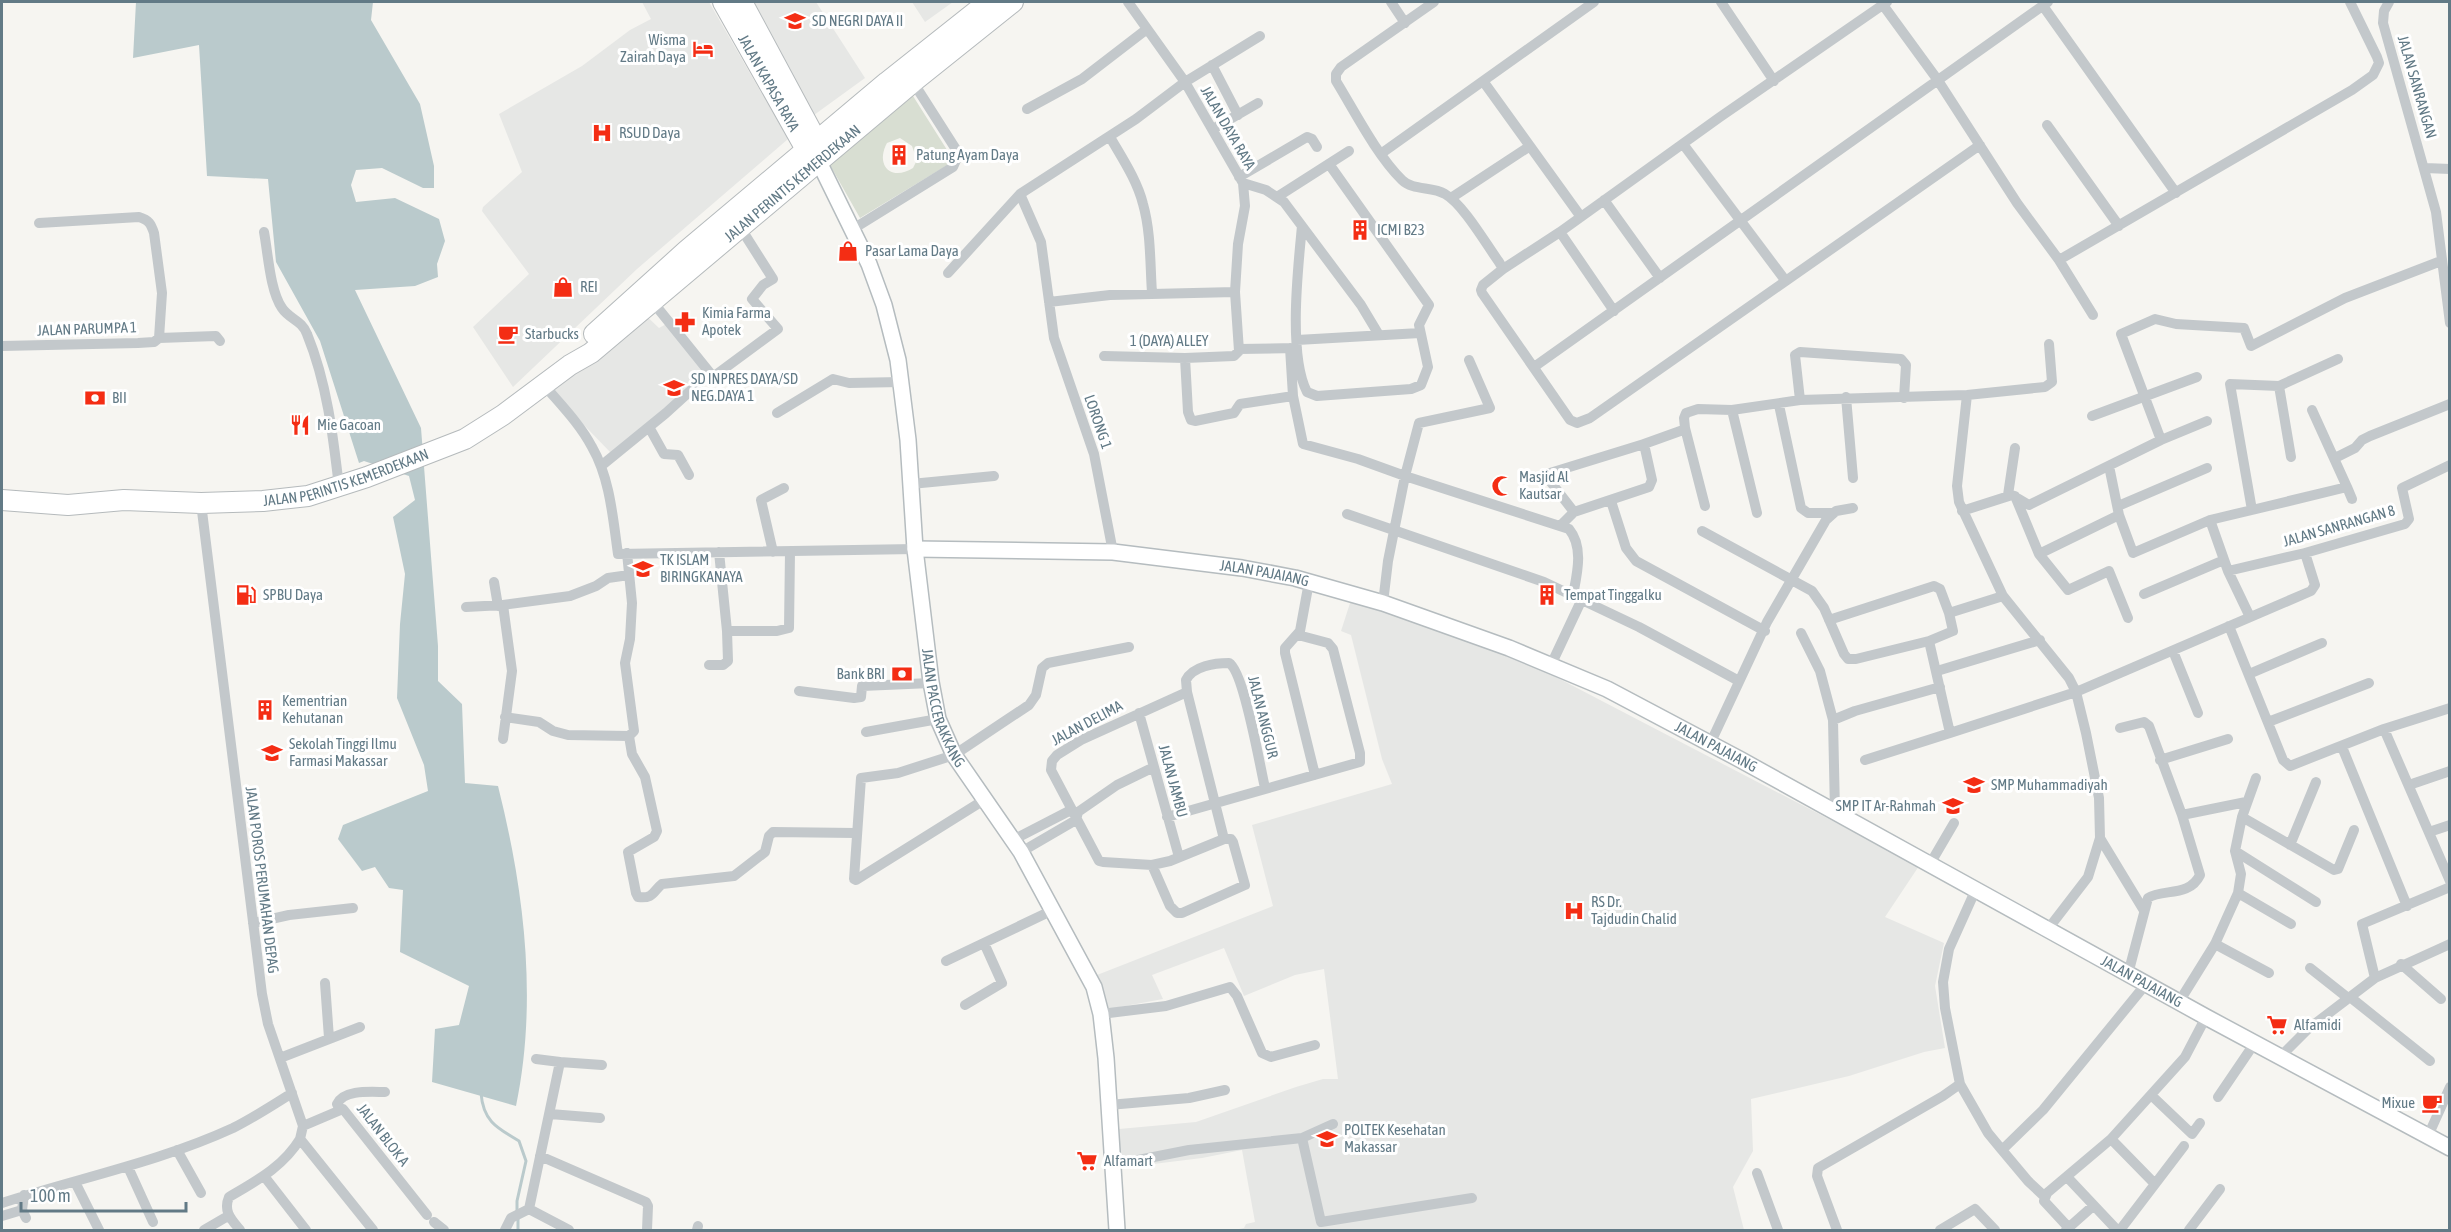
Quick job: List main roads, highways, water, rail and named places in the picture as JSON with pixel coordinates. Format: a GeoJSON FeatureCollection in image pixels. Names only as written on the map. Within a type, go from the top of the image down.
{"type":"FeatureCollection","features":[{"type":"Feature","properties":{"kind":"highway","name":"JALAN KAPASA RAYA"},"geometry":{"type":"LineString","coordinates":[[723,2],[816,155]]}},
{"type":"Feature","properties":{"kind":"highway","name":"JALAN KAPASA RAYA"},"geometry":{"type":"LineString","coordinates":[[742,2],[816,155]]}},
{"type":"Feature","properties":{"kind":"highway","name":"JALAN PERINTIS KEMERDEKAAN"},"geometry":{"type":"LineString","coordinates":[[2,500],[68,505],[124,500],[201,503],[263,501],[308,496],[370,476],[465,439],[570,365],[591,353],[652,301],[687,261],[740,227],[816,155],[887,82],[988,2]]}},
{"type":"Feature","properties":{"kind":"highway","name":"JALAN PERINTIS KEMERDEKAAN"},"geometry":{"type":"LineString","coordinates":[[570,365],[584,344],[816,155],[913,82],[1013,2]]}},
{"type":"Feature","properties":{"kind":"highway","name":"JALAN PERINTIS KEMERDEKAAN"},"geometry":{"type":"LineString","coordinates":[[2,489],[68,493],[94,501]]}},
{"type":"Feature","properties":{"kind":"main road","name":"JALAN PACCERAKKANG"},"geometry":{"type":"LineString","coordinates":[[816,155],[853,229],[884,305],[901,382],[915,549],[931,684],[938,718],[954,755],[1017,846],[1089,974],[1101,1014],[1117,1230]]}},
{"type":"Feature","properties":{"kind":"main road","name":"JALAN PAJAIANG"},"geometry":{"type":"LineString","coordinates":[[915,549],[1113,552],[1242,568],[1309,582],[1383,603],[1509,648],[1607,689],[1976,889],[2254,1044],[2450,1148]]}},
{"type":"Feature","properties":{"kind":"waterway"},"geometry":{"type":"LineString","coordinates":[[481,1093],[482,1103],[488,1117],[519,1141],[526,1161],[517,1211]]}},
{"type":"Feature","properties":{"kind":"waterway"},"geometry":{"type":"LineString","coordinates":[[518,1217],[518,1230]]}},
{"type":"Feature","properties":{"kind":"place","name":"SD NEGRI DAYA II"},"geometry":{"type":"Point","coordinates":[795,21]}},
{"type":"Feature","properties":{"kind":"place","name":"Wisma Zairah Daya"},"geometry":{"type":"Point","coordinates":[703,49]}},
{"type":"Feature","properties":{"kind":"place","name":"RSUD Daya"},"geometry":{"type":"Point","coordinates":[602,133]}},
{"type":"Feature","properties":{"kind":"place","name":"Patung Ayam Daya"},"geometry":{"type":"Point","coordinates":[899,155]}},
{"type":"Feature","properties":{"kind":"place","name":"ICMI B23"},"geometry":{"type":"Point","coordinates":[1360,230]}},
{"type":"Feature","properties":{"kind":"place","name":"Pasar Lama Daya"},"geometry":{"type":"Point","coordinates":[848,251]}},
{"type":"Feature","properties":{"kind":"place","name":"REI"},"geometry":{"type":"Point","coordinates":[563,287]}},
{"type":"Feature","properties":{"kind":"place","name":"Kimia Farma Apotek"},"geometry":{"type":"Point","coordinates":[685,322]}},
{"type":"Feature","properties":{"kind":"place","name":"Starbucks"},"geometry":{"type":"Point","coordinates":[508,334]}},
{"type":"Feature","properties":{"kind":"place","name":"SD INPRES DAYA/SD NEG.DAYA 1"},"geometry":{"type":"Point","coordinates":[674,388]}},
{"type":"Feature","properties":{"kind":"place","name":"BII"},"geometry":{"type":"Point","coordinates":[95,398]}},
{"type":"Feature","properties":{"kind":"place","name":"Mie Gacoan"},"geometry":{"type":"Point","coordinates":[300,425]}},
{"type":"Feature","properties":{"kind":"place","name":"Masjid Al Kautsar"},"geometry":{"type":"Point","coordinates":[1502,486]}},
{"type":"Feature","properties":{"kind":"place","name":"TK ISLAM BIRINGKANAYA"},"geometry":{"type":"Point","coordinates":[643,569]}},
{"type":"Feature","properties":{"kind":"place","name":"SPBU Daya"},"geometry":{"type":"Point","coordinates":[246,595]}},
{"type":"Feature","properties":{"kind":"place","name":"Tempat Tinggalku"},"geometry":{"type":"Point","coordinates":[1547,595]}},
{"type":"Feature","properties":{"kind":"place","name":"Bank BRI"},"geometry":{"type":"Point","coordinates":[902,674]}},
{"type":"Feature","properties":{"kind":"place","name":"Kementrian Kehutanan"},"geometry":{"type":"Point","coordinates":[265,710]}},
{"type":"Feature","properties":{"kind":"place","name":"Sekolah Tinggi Ilmu Farmasi Makassar"},"geometry":{"type":"Point","coordinates":[272,753]}},
{"type":"Feature","properties":{"kind":"place","name":"SMP Muhammadiyah"},"geometry":{"type":"Point","coordinates":[1974,785]}},
{"type":"Feature","properties":{"kind":"place","name":"SMP IT Ar-Rahmah"},"geometry":{"type":"Point","coordinates":[1953,806]}},
{"type":"Feature","properties":{"kind":"place","name":"RS Dr. Tajdudin Chalid"},"geometry":{"type":"Point","coordinates":[1574,911]}},
{"type":"Feature","properties":{"kind":"place","name":"Alfamidi"},"geometry":{"type":"Point","coordinates":[2277,1025]}},
{"type":"Feature","properties":{"kind":"place","name":"Mixue"},"geometry":{"type":"Point","coordinates":[2432,1103]}},
{"type":"Feature","properties":{"kind":"place","name":"POLTEK Kesehatan Makassar"},"geometry":{"type":"Point","coordinates":[1327,1139]}},
{"type":"Feature","properties":{"kind":"place","name":"Alfamart"},"geometry":{"type":"Point","coordinates":[1087,1161]}}]}
